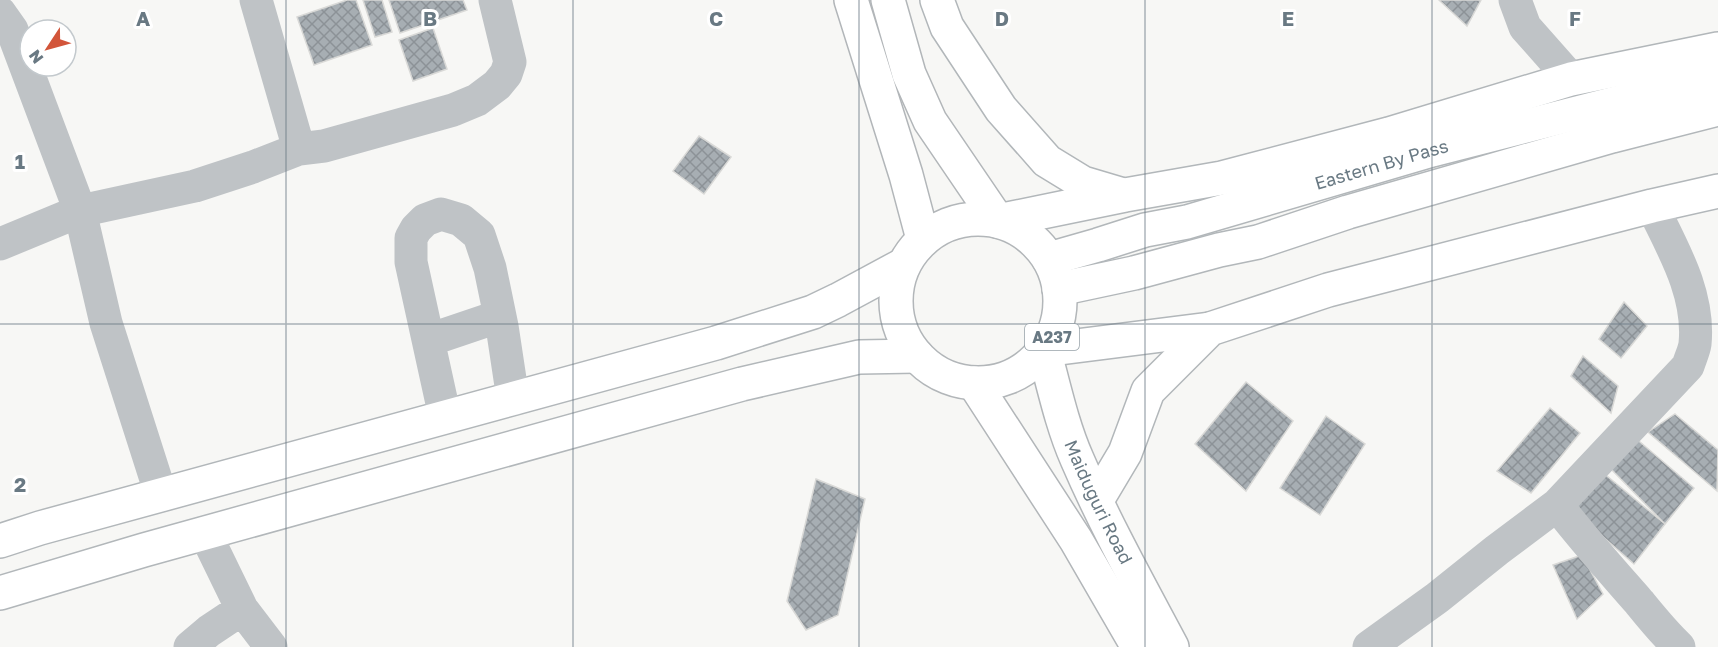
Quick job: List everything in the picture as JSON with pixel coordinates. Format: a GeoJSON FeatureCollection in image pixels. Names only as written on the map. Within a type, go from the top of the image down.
{"type":"FeatureCollection","features":[{"type":"Feature","properties":{"kind":"main road"},"geometry":{"type":"LineString","coordinates":[[851,0],[906,175],[923,239]]}},
{"type":"Feature","properties":{"kind":"main road"},"geometry":{"type":"LineString","coordinates":[[888,0],[909,74],[930,121],[998,221],[1222,178],[1389,134],[1571,79],[1718,50]]}},
{"type":"Feature","properties":{"kind":"main road"},"geometry":{"type":"LineString","coordinates":[[937,0],[947,27],[1001,109],[1047,161],[1083,183],[1125,195]]}},
{"type":"Feature","properties":{"kind":"main road","name":"Eastern By Pass"},"geometry":{"type":"LineString","coordinates":[[1049,259],[1145,230],[1187,222],[1432,150],[1718,77]]}},
{"type":"Feature","properties":{"kind":"main road","name":"Eastern By Pass"},"geometry":{"type":"LineString","coordinates":[[1059,289],[1257,242],[1348,212],[1612,135],[1718,108]]}},
{"type":"Feature","properties":{"kind":"main road"},"geometry":{"type":"LineString","coordinates":[[1044,350],[1210,329],[1328,290],[1718,191]]}},
{"type":"Feature","properties":{"kind":"main road","name":"A237"},"geometry":{"type":"LineString","coordinates":[[982,218],[998,221],[1013,226],[1027,235],[1049,259],[1056,273],[1059,289],[1058,322],[1044,350],[1020,372],[1006,379],[990,382],[958,381],[929,366],[908,344],[900,328],[896,312],[895,296],[898,280],[903,265],[912,251],[936,229],[966,219],[982,218]]}},
{"type":"Feature","properties":{"kind":"main road"},"geometry":{"type":"LineString","coordinates":[[0,541],[40,528],[716,343],[813,312],[903,265]]}},
{"type":"Feature","properties":{"kind":"main road"},"geometry":{"type":"LineString","coordinates":[[1097,500],[1125,453],[1148,391],[1210,329]]}},
{"type":"Feature","properties":{"kind":"main road","name":"Maiduguri Road"},"geometry":{"type":"LineString","coordinates":[[1044,350],[1060,411],[1077,458],[1125,559],[1172,647]]}},
{"type":"Feature","properties":{"kind":"main road"},"geometry":{"type":"LineString","coordinates":[[0,592],[205,532],[753,381],[859,357],[917,356]]}},
{"type":"Feature","properties":{"kind":"main road","name":"Maiduguri Road"},"geometry":{"type":"LineString","coordinates":[[974,383],[1076,540],[1138,647]]}},
{"type":"Feature","properties":{"kind":"street"},"geometry":{"type":"LineString","coordinates":[[256,0],[299,149]]}},
{"type":"Feature","properties":{"kind":"street"},"geometry":{"type":"LineString","coordinates":[[0,244],[80,211],[195,186],[299,149],[324,146],[453,110],[487,93],[497,86],[506,74],[510,62],[495,0]]}},
{"type":"Feature","properties":{"kind":"street"},"geometry":{"type":"LineString","coordinates":[[1515,0],[1525,27],[1571,79]]}},
{"type":"Feature","properties":{"kind":"street"},"geometry":{"type":"LineString","coordinates":[[0,13],[12,30],[80,211],[106,323],[161,495]]}},
{"type":"Feature","properties":{"kind":"street"},"geometry":{"type":"LineString","coordinates":[[1369,647],[1557,506],[1688,366],[1695,345],[1695,320],[1690,289],[1652,206]]}},
{"type":"Feature","properties":{"kind":"street"},"geometry":{"type":"LineString","coordinates":[[445,417],[411,262],[411,238],[416,229],[425,220],[441,214],[461,220],[479,235],[490,268],[500,316],[513,399]]}},
{"type":"Feature","properties":{"kind":"street"},"geometry":{"type":"LineString","coordinates":[[429,340],[500,316]]}},
{"type":"Feature","properties":{"kind":"street"},"geometry":{"type":"LineString","coordinates":[[1557,506],[1586,543],[1679,647]]}},
{"type":"Feature","properties":{"kind":"street"},"geometry":{"type":"LineString","coordinates":[[205,532],[242,609],[271,647]]}},
{"type":"Feature","properties":{"kind":"street"},"geometry":{"type":"LineString","coordinates":[[190,647],[242,609]]}},
{"type":"Feature","properties":{"kind":"building"},"geometry":{"type":"Polygon","coordinates":[[[347,0],[356,0],[372,45],[314,65],[297,17],[347,0]]]}},
{"type":"Feature","properties":{"kind":"building"},"geometry":{"type":"Polygon","coordinates":[[[363,0],[382,0],[392,32],[375,37],[363,0]]]}},
{"type":"Feature","properties":{"kind":"building"},"geometry":{"type":"Polygon","coordinates":[[[389,0],[463,0],[467,10],[400,33],[389,0]]]}},
{"type":"Feature","properties":{"kind":"building"},"geometry":{"type":"Polygon","coordinates":[[[1439,0],[1481,0],[1467,26],[1439,0]]]}},
{"type":"Feature","properties":{"kind":"building"},"geometry":{"type":"Polygon","coordinates":[[[433,28],[447,69],[413,81],[399,40],[433,28]]]}},
{"type":"Feature","properties":{"kind":"building"},"geometry":{"type":"Polygon","coordinates":[[[699,136],[731,157],[704,194],[673,171],[699,136]]]}},
{"type":"Feature","properties":{"kind":"building"},"geometry":{"type":"Polygon","coordinates":[[[1624,302],[1647,326],[1621,358],[1599,339],[1624,302]]]}},
{"type":"Feature","properties":{"kind":"building"},"geometry":{"type":"Polygon","coordinates":[[[1583,356],[1618,386],[1611,413],[1571,376],[1583,356]]]}},
{"type":"Feature","properties":{"kind":"building"},"geometry":{"type":"Polygon","coordinates":[[[1246,382],[1293,421],[1246,491],[1195,444],[1246,382]]]}},
{"type":"Feature","properties":{"kind":"building"},"geometry":{"type":"Polygon","coordinates":[[[1550,408],[1580,433],[1531,493],[1497,471],[1550,408]]]}},
{"type":"Feature","properties":{"kind":"building"},"geometry":{"type":"Polygon","coordinates":[[[1675,414],[1718,450],[1717,491],[1648,432],[1675,414]]]}},
{"type":"Feature","properties":{"kind":"building"},"geometry":{"type":"Polygon","coordinates":[[[1326,416],[1365,444],[1320,515],[1280,488],[1326,416]]]}},
{"type":"Feature","properties":{"kind":"building"},"geometry":{"type":"Polygon","coordinates":[[[1633,436],[1694,488],[1665,524],[1607,465],[1633,436]]]}},
{"type":"Feature","properties":{"kind":"building"},"geometry":{"type":"Polygon","coordinates":[[[1601,471],[1665,524],[1634,564],[1569,507],[1601,471]]]}},
{"type":"Feature","properties":{"kind":"building"},"geometry":{"type":"Polygon","coordinates":[[[816,479],[865,499],[838,615],[806,630],[787,601],[816,479]]]}},
{"type":"Feature","properties":{"kind":"building"},"geometry":{"type":"Polygon","coordinates":[[[1582,555],[1603,594],[1577,619],[1553,565],[1582,555]]]}}]}
